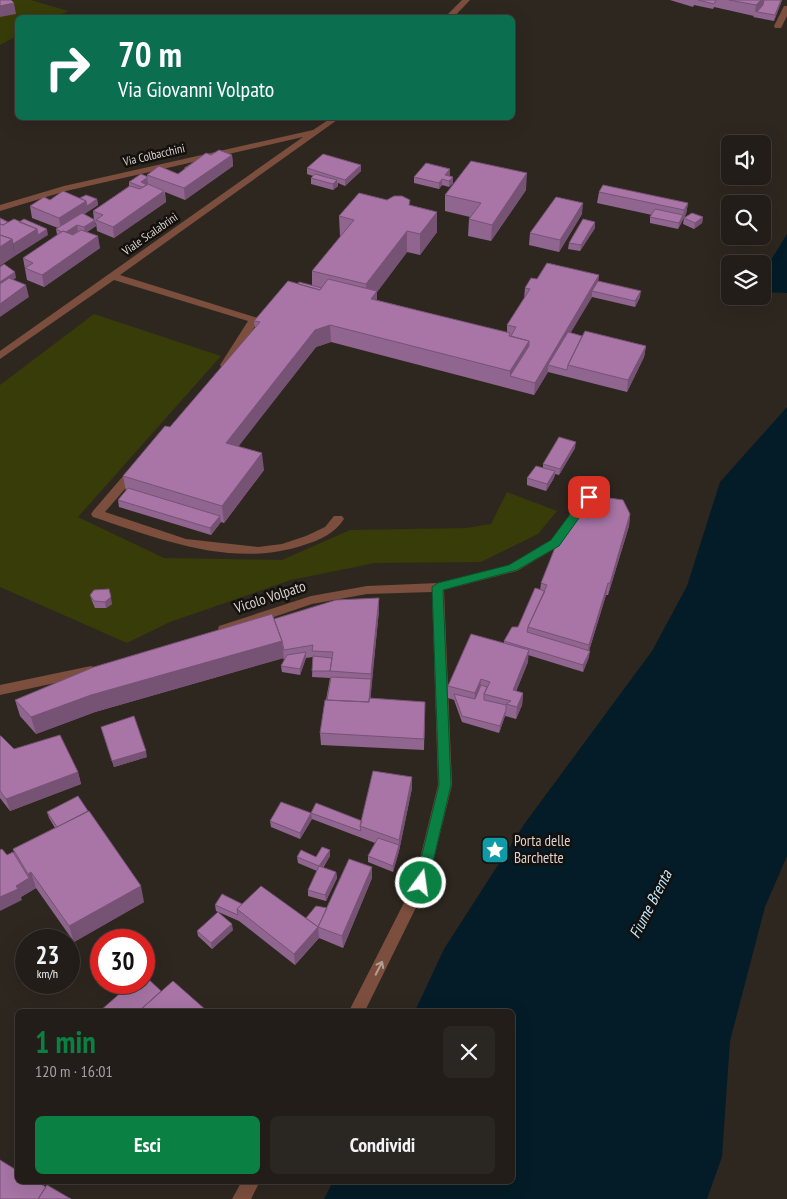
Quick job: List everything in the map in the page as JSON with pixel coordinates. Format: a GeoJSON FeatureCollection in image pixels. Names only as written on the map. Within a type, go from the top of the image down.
{"type":"FeatureCollection","features":[{"type":"Feature","properties":{"kind":"street"},"geometry":{"type":"LineString","coordinates":[[451,15],[466,0]]}},
{"type":"Feature","properties":{"kind":"street"},"geometry":{"type":"LineString","coordinates":[[778,26],[787,8]]}},
{"type":"Feature","properties":{"kind":"street","name":"Viale Scalabrini"},"geometry":{"type":"LineString","coordinates":[[0,356],[333,120]]}},
{"type":"Feature","properties":{"kind":"street","name":"Via Colbacchini"},"geometry":{"type":"LineString","coordinates":[[0,208],[74,187],[290,137],[316,133]]}},
{"type":"Feature","properties":{"kind":"street"},"geometry":{"type":"LineString","coordinates":[[112,276],[254,320],[231,358],[218,373]]}},
{"type":"Feature","properties":{"kind":"street"},"geometry":{"type":"LineString","coordinates":[[142,462],[97,514],[185,543],[258,550],[283,548],[310,539],[329,530],[338,519]]}},
{"type":"Feature","properties":{"kind":"street","name":"Vicolo Volpato"},"geometry":{"type":"LineString","coordinates":[[210,634],[311,600],[367,590],[438,587],[513,568],[555,543],[589,497]]}},
{"type":"Feature","properties":{"kind":"street"},"geometry":{"type":"LineString","coordinates":[[358,1009],[421,883],[445,785],[438,587]]}},
{"type":"Feature","properties":{"kind":"street"},"geometry":{"type":"LineString","coordinates":[[0,690],[100,669]]}},
{"type":"Feature","properties":{"kind":"street"},"geometry":{"type":"LineString","coordinates":[[241,1199],[250,1184]]}},
{"type":"Feature","properties":{"kind":"green space"},"geometry":{"type":"Polygon","coordinates":[[[0,0],[31,0],[68,11],[60,15],[15,15],[15,37],[0,45],[0,0]]]}},
{"type":"Feature","properties":{"kind":"green space"},"geometry":{"type":"Polygon","coordinates":[[[94,314],[221,356],[78,517],[164,558],[282,560],[350,530],[466,528],[491,524],[507,492],[557,511],[538,534],[481,562],[375,563],[291,580],[170,622],[127,643],[0,587],[0,385],[94,314]]]}},
{"type":"Feature","properties":{"kind":"water"},"geometry":{"type":"Polygon","coordinates":[[[787,234],[787,293],[771,292],[771,260],[787,234]]]}},
{"type":"Feature","properties":{"kind":"water","name":"Fiume Brenta"},"geometry":{"type":"Polygon","coordinates":[[[787,407],[787,856],[765,907],[730,1041],[722,1157],[707,1199],[324,1199],[332,1184],[515,1184],[515,1009],[416,1009],[444,949],[525,823],[652,651],[687,586],[720,482],[787,407]]]}},
{"type":"Feature","properties":{"kind":"building"},"geometry":{"type":"Polygon","coordinates":[[[0,0],[11,0],[14,3],[0,6],[0,0]]]}},
{"type":"Feature","properties":{"kind":"building"},"geometry":{"type":"Polygon","coordinates":[[[698,0],[716,0],[714,4],[698,0]]]}},
{"type":"Feature","properties":{"kind":"building"},"geometry":{"type":"Polygon","coordinates":[[[729,0],[761,0],[756,5],[729,0]]]}},
{"type":"Feature","properties":{"kind":"building"},"geometry":{"type":"Polygon","coordinates":[[[764,0],[781,0],[775,15],[757,12],[763,5],[764,0]]]}},
{"type":"Feature","properties":{"kind":"building"},"geometry":{"type":"Polygon","coordinates":[[[219,150],[232,155],[184,188],[147,175],[159,166],[178,174],[206,153],[211,155],[219,150]]]}},
{"type":"Feature","properties":{"kind":"building"},"geometry":{"type":"Polygon","coordinates":[[[323,154],[361,165],[345,180],[307,168],[323,154]]]}},
{"type":"Feature","properties":{"kind":"building"},"geometry":{"type":"Polygon","coordinates":[[[471,161],[527,173],[492,225],[469,219],[481,203],[445,195],[471,161]]]}},
{"type":"Feature","properties":{"kind":"building"},"geometry":{"type":"Polygon","coordinates":[[[426,163],[450,169],[445,175],[453,177],[449,181],[442,179],[439,183],[414,177],[426,163]]]}},
{"type":"Feature","properties":{"kind":"building"},"geometry":{"type":"Polygon","coordinates":[[[141,174],[148,177],[141,182],[147,185],[142,187],[129,182],[141,174]]]}},
{"type":"Feature","properties":{"kind":"building"},"geometry":{"type":"Polygon","coordinates":[[[315,174],[337,180],[333,184],[311,178],[315,174]]]}},
{"type":"Feature","properties":{"kind":"building"},"geometry":{"type":"Polygon","coordinates":[[[148,184],[164,191],[113,227],[96,220],[103,215],[93,211],[130,186],[140,189],[148,184]]]}},
{"type":"Feature","properties":{"kind":"building"},"geometry":{"type":"Polygon","coordinates":[[[603,185],[688,203],[684,210],[599,192],[603,185]]]}},
{"type":"Feature","properties":{"kind":"building"},"geometry":{"type":"Polygon","coordinates":[[[63,191],[86,201],[59,218],[30,206],[44,197],[50,200],[63,191]]]}},
{"type":"Feature","properties":{"kind":"building"},"geometry":{"type":"Polygon","coordinates":[[[359,193],[387,200],[394,196],[402,196],[410,200],[409,205],[437,212],[420,234],[407,231],[366,284],[312,271],[354,220],[339,216],[359,193]]]}},
{"type":"Feature","properties":{"kind":"building"},"geometry":{"type":"Polygon","coordinates":[[[86,195],[97,199],[87,206],[86,201],[80,198],[86,195]]]}},
{"type":"Feature","properties":{"kind":"building"},"geometry":{"type":"Polygon","coordinates":[[[556,197],[583,203],[560,240],[530,233],[556,197]]]}},
{"type":"Feature","properties":{"kind":"building"},"geometry":{"type":"Polygon","coordinates":[[[655,209],[683,215],[679,223],[650,217],[655,209]]]}},
{"type":"Feature","properties":{"kind":"building"},"geometry":{"type":"Polygon","coordinates":[[[82,213],[95,220],[84,227],[77,225],[66,232],[56,229],[82,213]]]}},
{"type":"Feature","properties":{"kind":"building"},"geometry":{"type":"Polygon","coordinates":[[[692,213],[703,217],[695,223],[684,218],[692,213]]]}},
{"type":"Feature","properties":{"kind":"building"},"geometry":{"type":"Polygon","coordinates":[[[0,218],[8,222],[3,225],[0,224],[0,218]]]}},
{"type":"Feature","properties":{"kind":"building"},"geometry":{"type":"Polygon","coordinates":[[[14,219],[37,229],[13,244],[12,239],[0,235],[0,224],[3,225],[14,219]]]}},
{"type":"Feature","properties":{"kind":"building"},"geometry":{"type":"Polygon","coordinates":[[[24,219],[47,229],[38,235],[37,229],[19,222],[24,219]]]}},
{"type":"Feature","properties":{"kind":"building"},"geometry":{"type":"Polygon","coordinates":[[[583,219],[595,222],[581,245],[569,243],[583,219]]]}},
{"type":"Feature","properties":{"kind":"building"},"geometry":{"type":"Polygon","coordinates":[[[81,230],[98,236],[42,275],[25,268],[33,263],[23,258],[63,231],[73,235],[81,230]]]}},
{"type":"Feature","properties":{"kind":"building"},"geometry":{"type":"Polygon","coordinates":[[[0,235],[12,239],[0,247],[0,235]]]}},
{"type":"Feature","properties":{"kind":"building"},"geometry":{"type":"Polygon","coordinates":[[[547,263],[599,275],[535,383],[510,376],[529,346],[529,341],[511,336],[516,327],[507,325],[530,289],[525,288],[531,278],[537,279],[547,263]]]}},
{"type":"Feature","properties":{"kind":"building"},"geometry":{"type":"Polygon","coordinates":[[[4,264],[15,272],[0,282],[0,267],[4,264]]]}},
{"type":"Feature","properties":{"kind":"building"},"geometry":{"type":"Polygon","coordinates":[[[9,278],[26,285],[0,304],[0,284],[9,278]]]}},
{"type":"Feature","properties":{"kind":"building"},"geometry":{"type":"Polygon","coordinates":[[[328,279],[377,291],[371,299],[510,333],[509,336],[529,341],[510,371],[330,325],[315,330],[226,443],[262,453],[222,506],[123,476],[165,426],[170,427],[260,322],[254,321],[288,281],[320,290],[328,279]]]}},
{"type":"Feature","properties":{"kind":"building"},"geometry":{"type":"Polygon","coordinates":[[[598,281],[641,291],[635,301],[592,291],[598,281]]]}},
{"type":"Feature","properties":{"kind":"building"},"geometry":{"type":"Polygon","coordinates":[[[299,282],[322,288],[320,290],[298,284],[299,282]]]}},
{"type":"Feature","properties":{"kind":"building"},"geometry":{"type":"Polygon","coordinates":[[[585,331],[646,346],[628,380],[568,365],[585,331]]]}},
{"type":"Feature","properties":{"kind":"building"},"geometry":{"type":"Polygon","coordinates":[[[568,332],[582,336],[567,370],[548,365],[568,332]]]}},
{"type":"Feature","properties":{"kind":"building"},"geometry":{"type":"Polygon","coordinates":[[[559,437],[576,442],[560,469],[543,464],[559,437]]]}},
{"type":"Feature","properties":{"kind":"building"},"geometry":{"type":"Polygon","coordinates":[[[536,466],[555,471],[547,484],[527,478],[536,466]]]}},
{"type":"Feature","properties":{"kind":"building"},"geometry":{"type":"Polygon","coordinates":[[[128,488],[220,516],[210,528],[118,500],[128,488]]]}},
{"type":"Feature","properties":{"kind":"building"},"geometry":{"type":"Polygon","coordinates":[[[596,496],[623,500],[630,514],[610,583],[608,583],[589,645],[528,627],[547,585],[541,583],[558,540],[561,540],[570,514],[588,518],[596,496]]]}},
{"type":"Feature","properties":{"kind":"building"},"geometry":{"type":"Polygon","coordinates":[[[535,588],[545,591],[527,632],[590,651],[583,665],[504,641],[512,627],[518,627],[535,588]]]}},
{"type":"Feature","properties":{"kind":"building"},"geometry":{"type":"Polygon","coordinates":[[[109,589],[111,597],[105,602],[94,601],[90,595],[94,590],[109,589]]]}},
{"type":"Feature","properties":{"kind":"building"},"geometry":{"type":"Polygon","coordinates":[[[379,598],[371,674],[330,671],[333,652],[312,651],[313,645],[284,650],[274,619],[336,600],[379,598]]]}},
{"type":"Feature","properties":{"kind":"building"},"geometry":{"type":"Polygon","coordinates":[[[272,614],[282,641],[91,695],[31,717],[15,700],[94,667],[272,614]]]}},
{"type":"Feature","properties":{"kind":"building"},"geometry":{"type":"Polygon","coordinates":[[[471,634],[529,650],[513,690],[523,693],[517,707],[506,704],[511,701],[484,694],[490,682],[481,679],[475,693],[448,686],[471,634]]]}},
{"type":"Feature","properties":{"kind":"building"},"geometry":{"type":"Polygon","coordinates":[[[306,652],[300,669],[281,666],[287,655],[306,652]]]}},
{"type":"Feature","properties":{"kind":"building"},"geometry":{"type":"Polygon","coordinates":[[[313,656],[332,658],[330,671],[312,671],[313,656]]]}},
{"type":"Feature","properties":{"kind":"building"},"geometry":{"type":"Polygon","coordinates":[[[331,677],[371,679],[369,702],[327,700],[331,677]]]}},
{"type":"Feature","properties":{"kind":"building"},"geometry":{"type":"Polygon","coordinates":[[[481,685],[487,687],[484,700],[506,705],[500,726],[462,716],[454,694],[475,699],[481,685]]]}},
{"type":"Feature","properties":{"kind":"building"},"geometry":{"type":"Polygon","coordinates":[[[369,698],[425,702],[424,739],[320,733],[325,700],[369,702],[369,698]]]}},
{"type":"Feature","properties":{"kind":"building"},"geometry":{"type":"Polygon","coordinates":[[[134,716],[146,751],[112,761],[101,727],[134,716]]]}},
{"type":"Feature","properties":{"kind":"building"},"geometry":{"type":"Polygon","coordinates":[[[60,735],[78,772],[6,799],[0,791],[0,736],[14,749],[60,735]]]}},
{"type":"Feature","properties":{"kind":"building"},"geometry":{"type":"Polygon","coordinates":[[[373,771],[412,777],[399,840],[360,826],[373,771]]]}},
{"type":"Feature","properties":{"kind":"building"},"geometry":{"type":"Polygon","coordinates":[[[78,796],[88,811],[57,827],[47,812],[78,796]]]}},
{"type":"Feature","properties":{"kind":"building"},"geometry":{"type":"Polygon","coordinates":[[[281,802],[311,813],[300,833],[270,821],[281,802]]]}},
{"type":"Feature","properties":{"kind":"building"},"geometry":{"type":"Polygon","coordinates":[[[316,803],[362,821],[361,831],[311,813],[316,803]]]}},
{"type":"Feature","properties":{"kind":"building"},"geometry":{"type":"Polygon","coordinates":[[[89,811],[141,886],[69,926],[31,872],[28,874],[13,849],[89,811]]]}},
{"type":"Feature","properties":{"kind":"building"},"geometry":{"type":"Polygon","coordinates":[[[378,838],[399,845],[393,866],[368,856],[378,838]]]}},
{"type":"Feature","properties":{"kind":"building"},"geometry":{"type":"Polygon","coordinates":[[[322,847],[330,850],[319,866],[297,857],[301,850],[316,857],[322,847]]]}},
{"type":"Feature","properties":{"kind":"building"},"geometry":{"type":"Polygon","coordinates":[[[2,849],[7,855],[13,852],[29,878],[16,886],[18,889],[0,897],[0,850],[2,849]]]}},
{"type":"Feature","properties":{"kind":"building"},"geometry":{"type":"Polygon","coordinates":[[[349,859],[372,867],[342,936],[318,927],[349,859]]]}},
{"type":"Feature","properties":{"kind":"building"},"geometry":{"type":"Polygon","coordinates":[[[319,866],[336,872],[325,895],[308,890],[319,866]]]}},
{"type":"Feature","properties":{"kind":"building"},"geometry":{"type":"Polygon","coordinates":[[[261,886],[318,927],[294,954],[237,909],[261,886]]]}},
{"type":"Feature","properties":{"kind":"building"},"geometry":{"type":"Polygon","coordinates":[[[222,894],[242,904],[237,909],[238,915],[215,905],[222,894]]]}},
{"type":"Feature","properties":{"kind":"building"},"geometry":{"type":"Polygon","coordinates":[[[316,906],[327,908],[318,927],[306,918],[316,906]]]}},
{"type":"Feature","properties":{"kind":"building"},"geometry":{"type":"Polygon","coordinates":[[[218,912],[232,924],[211,943],[197,931],[218,912]]]}},
{"type":"Feature","properties":{"kind":"building"},"geometry":{"type":"Polygon","coordinates":[[[173,981],[205,1009],[141,1009],[173,981]]]}},
{"type":"Feature","properties":{"kind":"building"},"geometry":{"type":"Polygon","coordinates":[[[155,985],[161,991],[141,1009],[102,1009],[119,994],[155,994],[155,985]]]}},
{"type":"Feature","properties":{"kind":"building"},"geometry":{"type":"Polygon","coordinates":[[[0,1160],[15,1169],[15,1184],[40,1184],[46,1187],[38,1199],[0,1199],[0,1160]]]}},
{"type":"Feature","properties":{"kind":"building"},"geometry":{"type":"Polygon","coordinates":[[[47,1185],[71,1199],[38,1199],[47,1185]]]}},
{"type":"Feature","properties":{"kind":"place","name":"Porta delle Barchette"},"geometry":{"type":"Point","coordinates":[495,850]}},
{"type":"Feature","properties":{"kind":"route"},"geometry":{"type":"LineString","coordinates":[[421,883],[445,785],[438,587],[513,568],[555,543],[589,497]]}}]}
